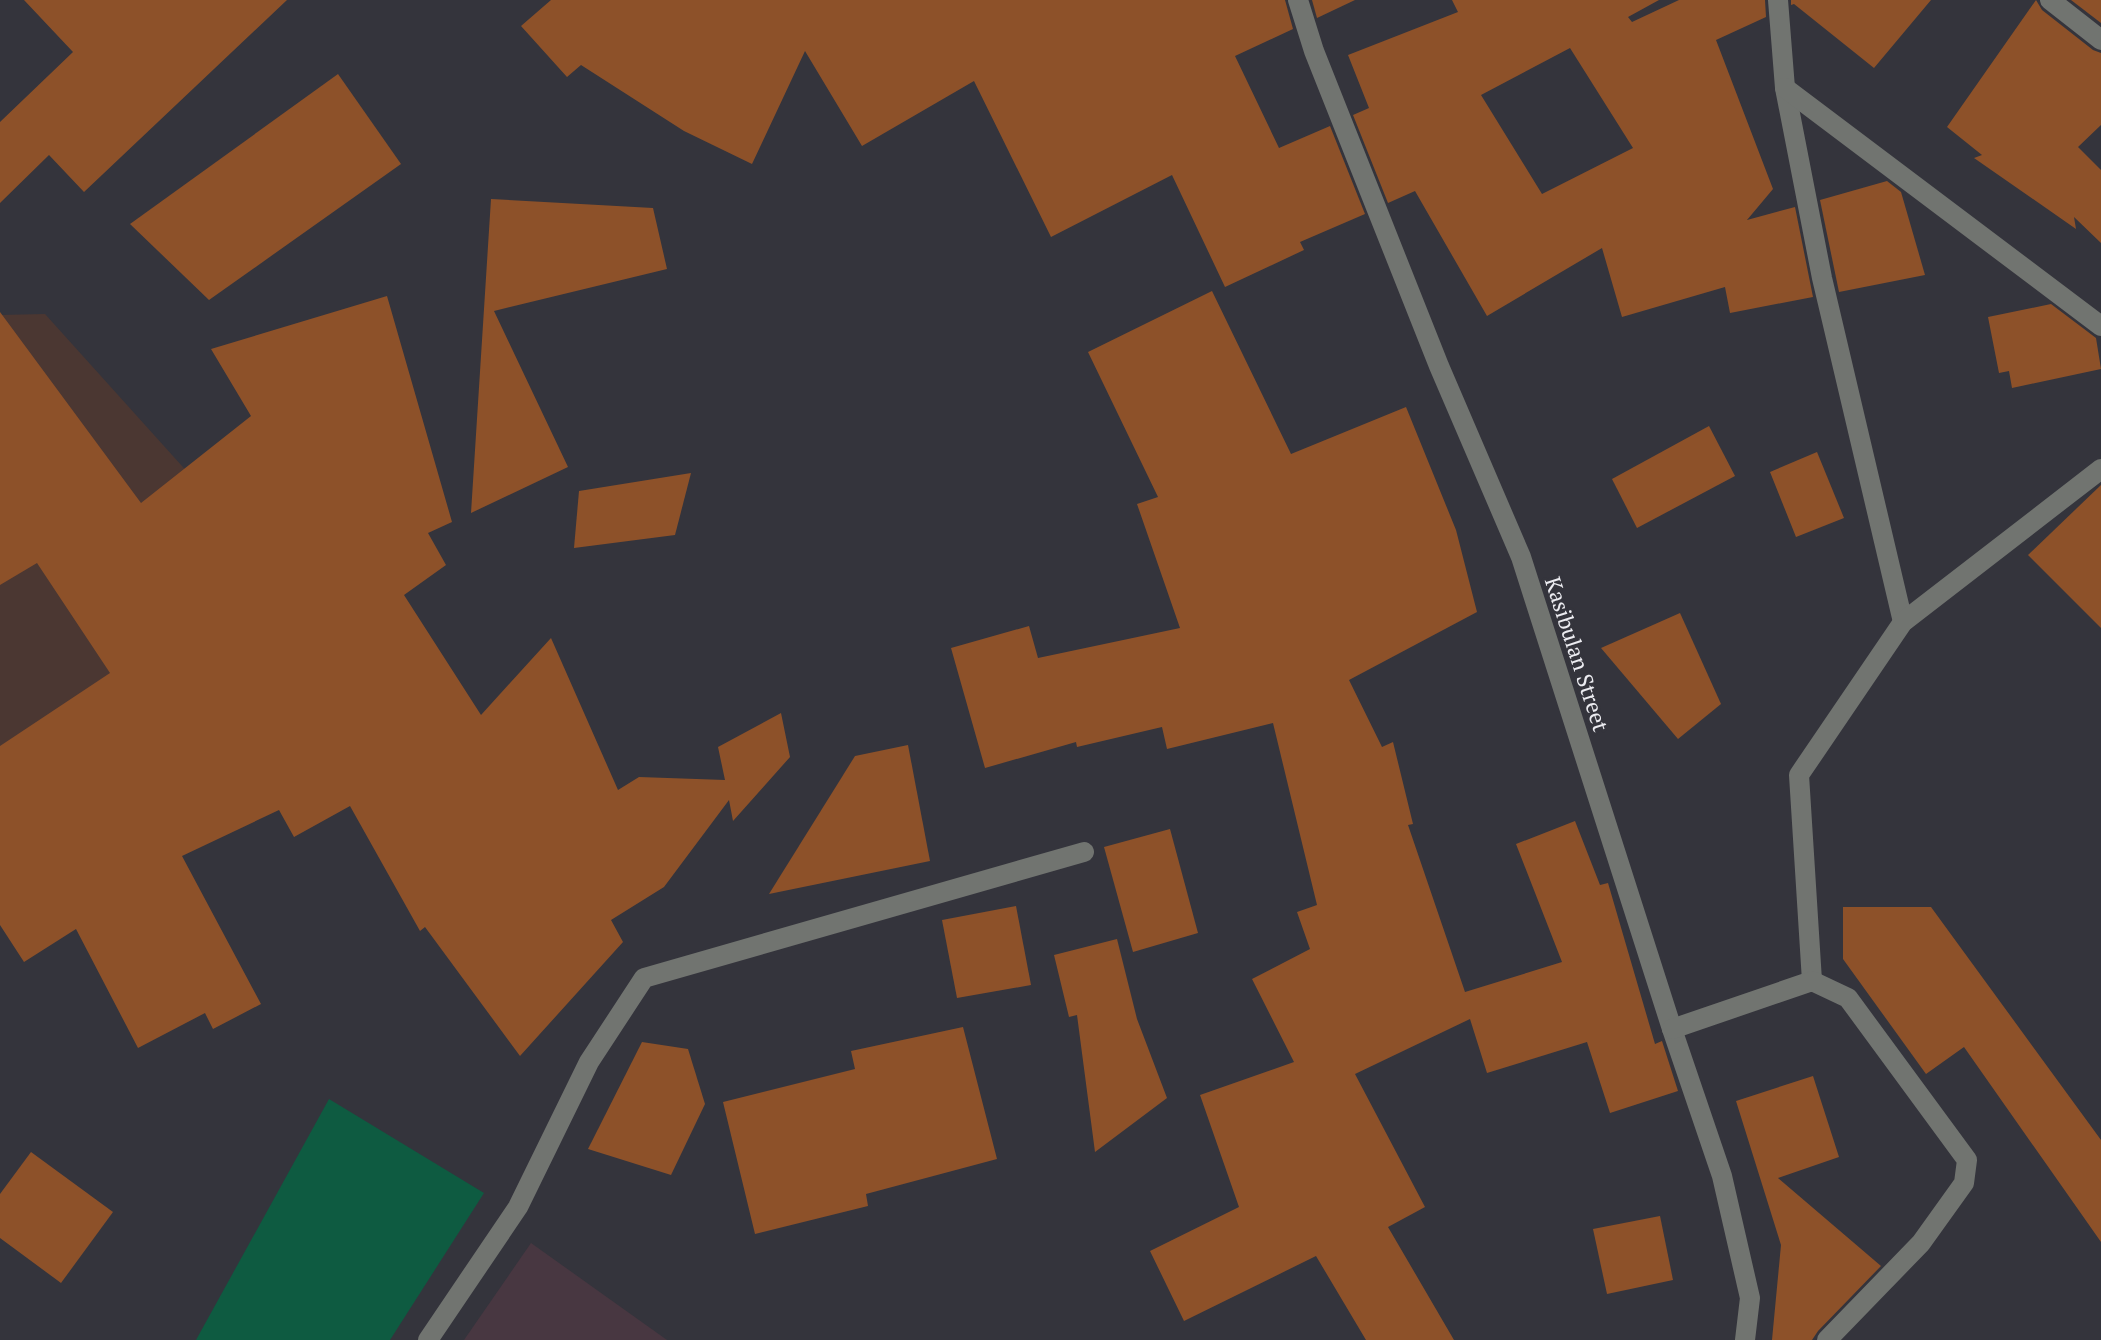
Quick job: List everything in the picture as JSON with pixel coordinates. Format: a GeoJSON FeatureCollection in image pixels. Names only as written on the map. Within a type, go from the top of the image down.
{"type":"FeatureCollection","features":[{"type":"Feature","properties":{"kind":"street","name":"Kasibulan Street"},"geometry":{"type":"LineString","coordinates":[[1298,0],[1314,51],[1433,351],[1521,557],[1722,1176],[1750,1298],[1745,1340]]}},
{"type":"Feature","properties":{"kind":"street"},"geometry":{"type":"LineString","coordinates":[[1778,0],[1785,88],[1822,278],[1903,622]]}},
{"type":"Feature","properties":{"kind":"street"},"geometry":{"type":"LineString","coordinates":[[2050,0],[2101,40]]}},
{"type":"Feature","properties":{"kind":"street"},"geometry":{"type":"LineString","coordinates":[[1785,88],[2101,326]]}},
{"type":"Feature","properties":{"kind":"street"},"geometry":{"type":"LineString","coordinates":[[1812,981],[1799,775],[1903,622],[2101,469]]}},
{"type":"Feature","properties":{"kind":"street"},"geometry":{"type":"LineString","coordinates":[[428,1340],[518,1207],[589,1062],[644,978],[1084,852]]}},
{"type":"Feature","properties":{"kind":"street"},"geometry":{"type":"LineString","coordinates":[[1672,1029],[1812,981],[1848,998],[1967,1160],[1964,1183],[1921,1243],[1827,1340]]}},
{"type":"Feature","properties":{"kind":"shaded area"},"geometry":{"type":"Polygon","coordinates":[[[45,314],[282,577],[0,894],[0,315],[45,314]]]}},
{"type":"Feature","properties":{"kind":"shaded area"},"geometry":{"type":"Polygon","coordinates":[[[531,1243],[667,1340],[464,1340],[531,1243]]]}},
{"type":"Feature","properties":{"kind":"green space"},"geometry":{"type":"Polygon","coordinates":[[[329,1099],[484,1193],[390,1340],[196,1340],[329,1099]]]}},
{"type":"Feature","properties":{"kind":"building"},"geometry":{"type":"Polygon","coordinates":[[[24,0],[287,0],[84,192],[49,155],[0,203],[0,122],[73,52],[24,0]]]}},
{"type":"Feature","properties":{"kind":"building"},"geometry":{"type":"Polygon","coordinates":[[[551,0],[1285,0],[1293,29],[1235,56],[1279,148],[1330,126],[1365,214],[1300,242],[1304,250],[1225,287],[1172,175],[1051,237],[974,81],[862,146],[805,51],[752,164],[684,131],[581,65],[567,77],[521,26],[551,0]]]}},
{"type":"Feature","properties":{"kind":"building"},"geometry":{"type":"Polygon","coordinates":[[[1312,0],[1355,0],[1317,18],[1312,0]]]}},
{"type":"Feature","properties":{"kind":"building"},"geometry":{"type":"Polygon","coordinates":[[[1452,0],[1659,0],[1628,17],[1632,22],[1679,0],[1765,0],[1766,17],[1716,40],[1773,189],[1747,220],[1795,207],[1813,297],[1730,313],[1725,287],[1622,317],[1602,248],[1487,316],[1415,191],[1388,203],[1353,115],[1369,108],[1348,55],[1458,12],[1452,0]],[[1570,48],[1481,95],[1542,194],[1633,148],[1570,48]]]}},
{"type":"Feature","properties":{"kind":"building"},"geometry":{"type":"Polygon","coordinates":[[[1791,0],[1931,0],[1874,68],[1794,4],[1791,5],[1791,0]]]}},
{"type":"Feature","properties":{"kind":"building"},"geometry":{"type":"Polygon","coordinates":[[[2036,0],[2042,10],[2101,53],[2101,125],[2078,147],[2101,170],[2101,243],[2074,217],[2076,229],[1974,158],[1982,155],[1947,127],[2036,0]]]}},
{"type":"Feature","properties":{"kind":"building"},"geometry":{"type":"Polygon","coordinates":[[[2071,0],[2101,0],[2101,23],[2071,0]]]}},
{"type":"Feature","properties":{"kind":"building"},"geometry":{"type":"Polygon","coordinates":[[[338,74],[401,164],[209,300],[130,224],[338,74]]]}},
{"type":"Feature","properties":{"kind":"building"},"geometry":{"type":"Polygon","coordinates":[[[1887,181],[1901,192],[1925,275],[1839,292],[1820,200],[1887,181]]]}},
{"type":"Feature","properties":{"kind":"building"},"geometry":{"type":"Polygon","coordinates":[[[491,199],[653,208],[667,269],[494,311],[568,467],[471,513],[491,199]]]}},
{"type":"Feature","properties":{"kind":"building"},"geometry":{"type":"Polygon","coordinates":[[[1212,291],[1291,454],[1406,407],[1456,530],[1477,612],[1349,680],[1382,747],[1393,742],[1413,824],[1408,825],[1465,992],[1562,962],[1516,844],[1575,821],[1600,885],[1608,883],[1655,1044],[1662,1041],[1678,1091],[1610,1113],[1587,1042],[1487,1073],[1470,1019],[1355,1074],[1425,1207],[1388,1227],[1454,1340],[1366,1340],[1316,1256],[1184,1321],[1150,1251],[1239,1207],[1200,1095],[1294,1062],[1252,979],[1310,949],[1297,912],[1317,905],[1273,723],[1167,749],[1162,727],[1077,747],[1076,742],[985,768],[951,648],[1029,626],[1038,658],[1180,628],[1137,504],[1158,497],[1088,352],[1212,291]]]}},
{"type":"Feature","properties":{"kind":"building"},"geometry":{"type":"Polygon","coordinates":[[[387,296],[452,522],[428,533],[446,565],[404,595],[481,715],[551,638],[618,790],[639,777],[725,780],[718,747],[781,713],[790,757],[733,821],[729,800],[664,887],[611,920],[623,942],[520,1056],[425,927],[420,931],[350,806],[294,837],[279,810],[182,856],[261,1004],[213,1029],[205,1013],[138,1048],[76,929],[24,962],[0,925],[0,746],[110,673],[37,563],[0,585],[0,312],[141,503],[251,416],[211,349],[387,296]]]}},
{"type":"Feature","properties":{"kind":"building"},"geometry":{"type":"Polygon","coordinates":[[[2051,304],[2096,338],[2101,369],[2012,388],[2009,371],[1999,373],[1988,317],[2051,304]]]}},
{"type":"Feature","properties":{"kind":"building"},"geometry":{"type":"Polygon","coordinates":[[[1709,426],[1735,476],[1637,528],[1612,479],[1709,426]]]}},
{"type":"Feature","properties":{"kind":"building"},"geometry":{"type":"Polygon","coordinates":[[[1817,452],[1844,518],[1796,537],[1770,472],[1817,452]]]}},
{"type":"Feature","properties":{"kind":"building"},"geometry":{"type":"Polygon","coordinates":[[[691,473],[675,535],[574,548],[579,491],[691,473]]]}},
{"type":"Feature","properties":{"kind":"building"},"geometry":{"type":"Polygon","coordinates":[[[2101,485],[2101,628],[2028,555],[2101,485]]]}},
{"type":"Feature","properties":{"kind":"building"},"geometry":{"type":"Polygon","coordinates":[[[1680,613],[1721,704],[1678,739],[1601,648],[1680,613]]]}},
{"type":"Feature","properties":{"kind":"building"},"geometry":{"type":"Polygon","coordinates":[[[908,745],[930,861],[769,894],[855,756],[908,745]]]}},
{"type":"Feature","properties":{"kind":"building"},"geometry":{"type":"Polygon","coordinates":[[[1170,829],[1198,933],[1133,952],[1104,847],[1170,829]]]}},
{"type":"Feature","properties":{"kind":"building"},"geometry":{"type":"Polygon","coordinates":[[[1016,906],[1031,985],[957,998],[942,920],[1016,906]]]}},
{"type":"Feature","properties":{"kind":"building"},"geometry":{"type":"Polygon","coordinates":[[[1843,907],[1931,907],[2101,1140],[2101,1242],[1964,1047],[1926,1074],[1843,959],[1843,907]]]}},
{"type":"Feature","properties":{"kind":"building"},"geometry":{"type":"Polygon","coordinates":[[[1117,939],[1137,1019],[1167,1098],[1095,1152],[1077,1015],[1069,1017],[1054,955],[1117,939]]]}},
{"type":"Feature","properties":{"kind":"building"},"geometry":{"type":"Polygon","coordinates":[[[963,1027],[997,1159],[866,1194],[868,1206],[755,1234],[723,1102],[855,1069],[851,1051],[963,1027]]]}},
{"type":"Feature","properties":{"kind":"building"},"geometry":{"type":"Polygon","coordinates":[[[642,1042],[688,1049],[705,1104],[671,1175],[588,1149],[642,1042]]]}},
{"type":"Feature","properties":{"kind":"building"},"geometry":{"type":"Polygon","coordinates":[[[1813,1076],[1839,1157],[1778,1178],[1881,1266],[1812,1340],[1772,1340],[1781,1245],[1736,1101],[1813,1076]]]}},
{"type":"Feature","properties":{"kind":"building"},"geometry":{"type":"Polygon","coordinates":[[[31,1152],[113,1212],[61,1283],[0,1238],[0,1194],[31,1152]]]}},
{"type":"Feature","properties":{"kind":"building"},"geometry":{"type":"Polygon","coordinates":[[[1660,1216],[1673,1280],[1607,1294],[1593,1229],[1660,1216]]]}}]}
